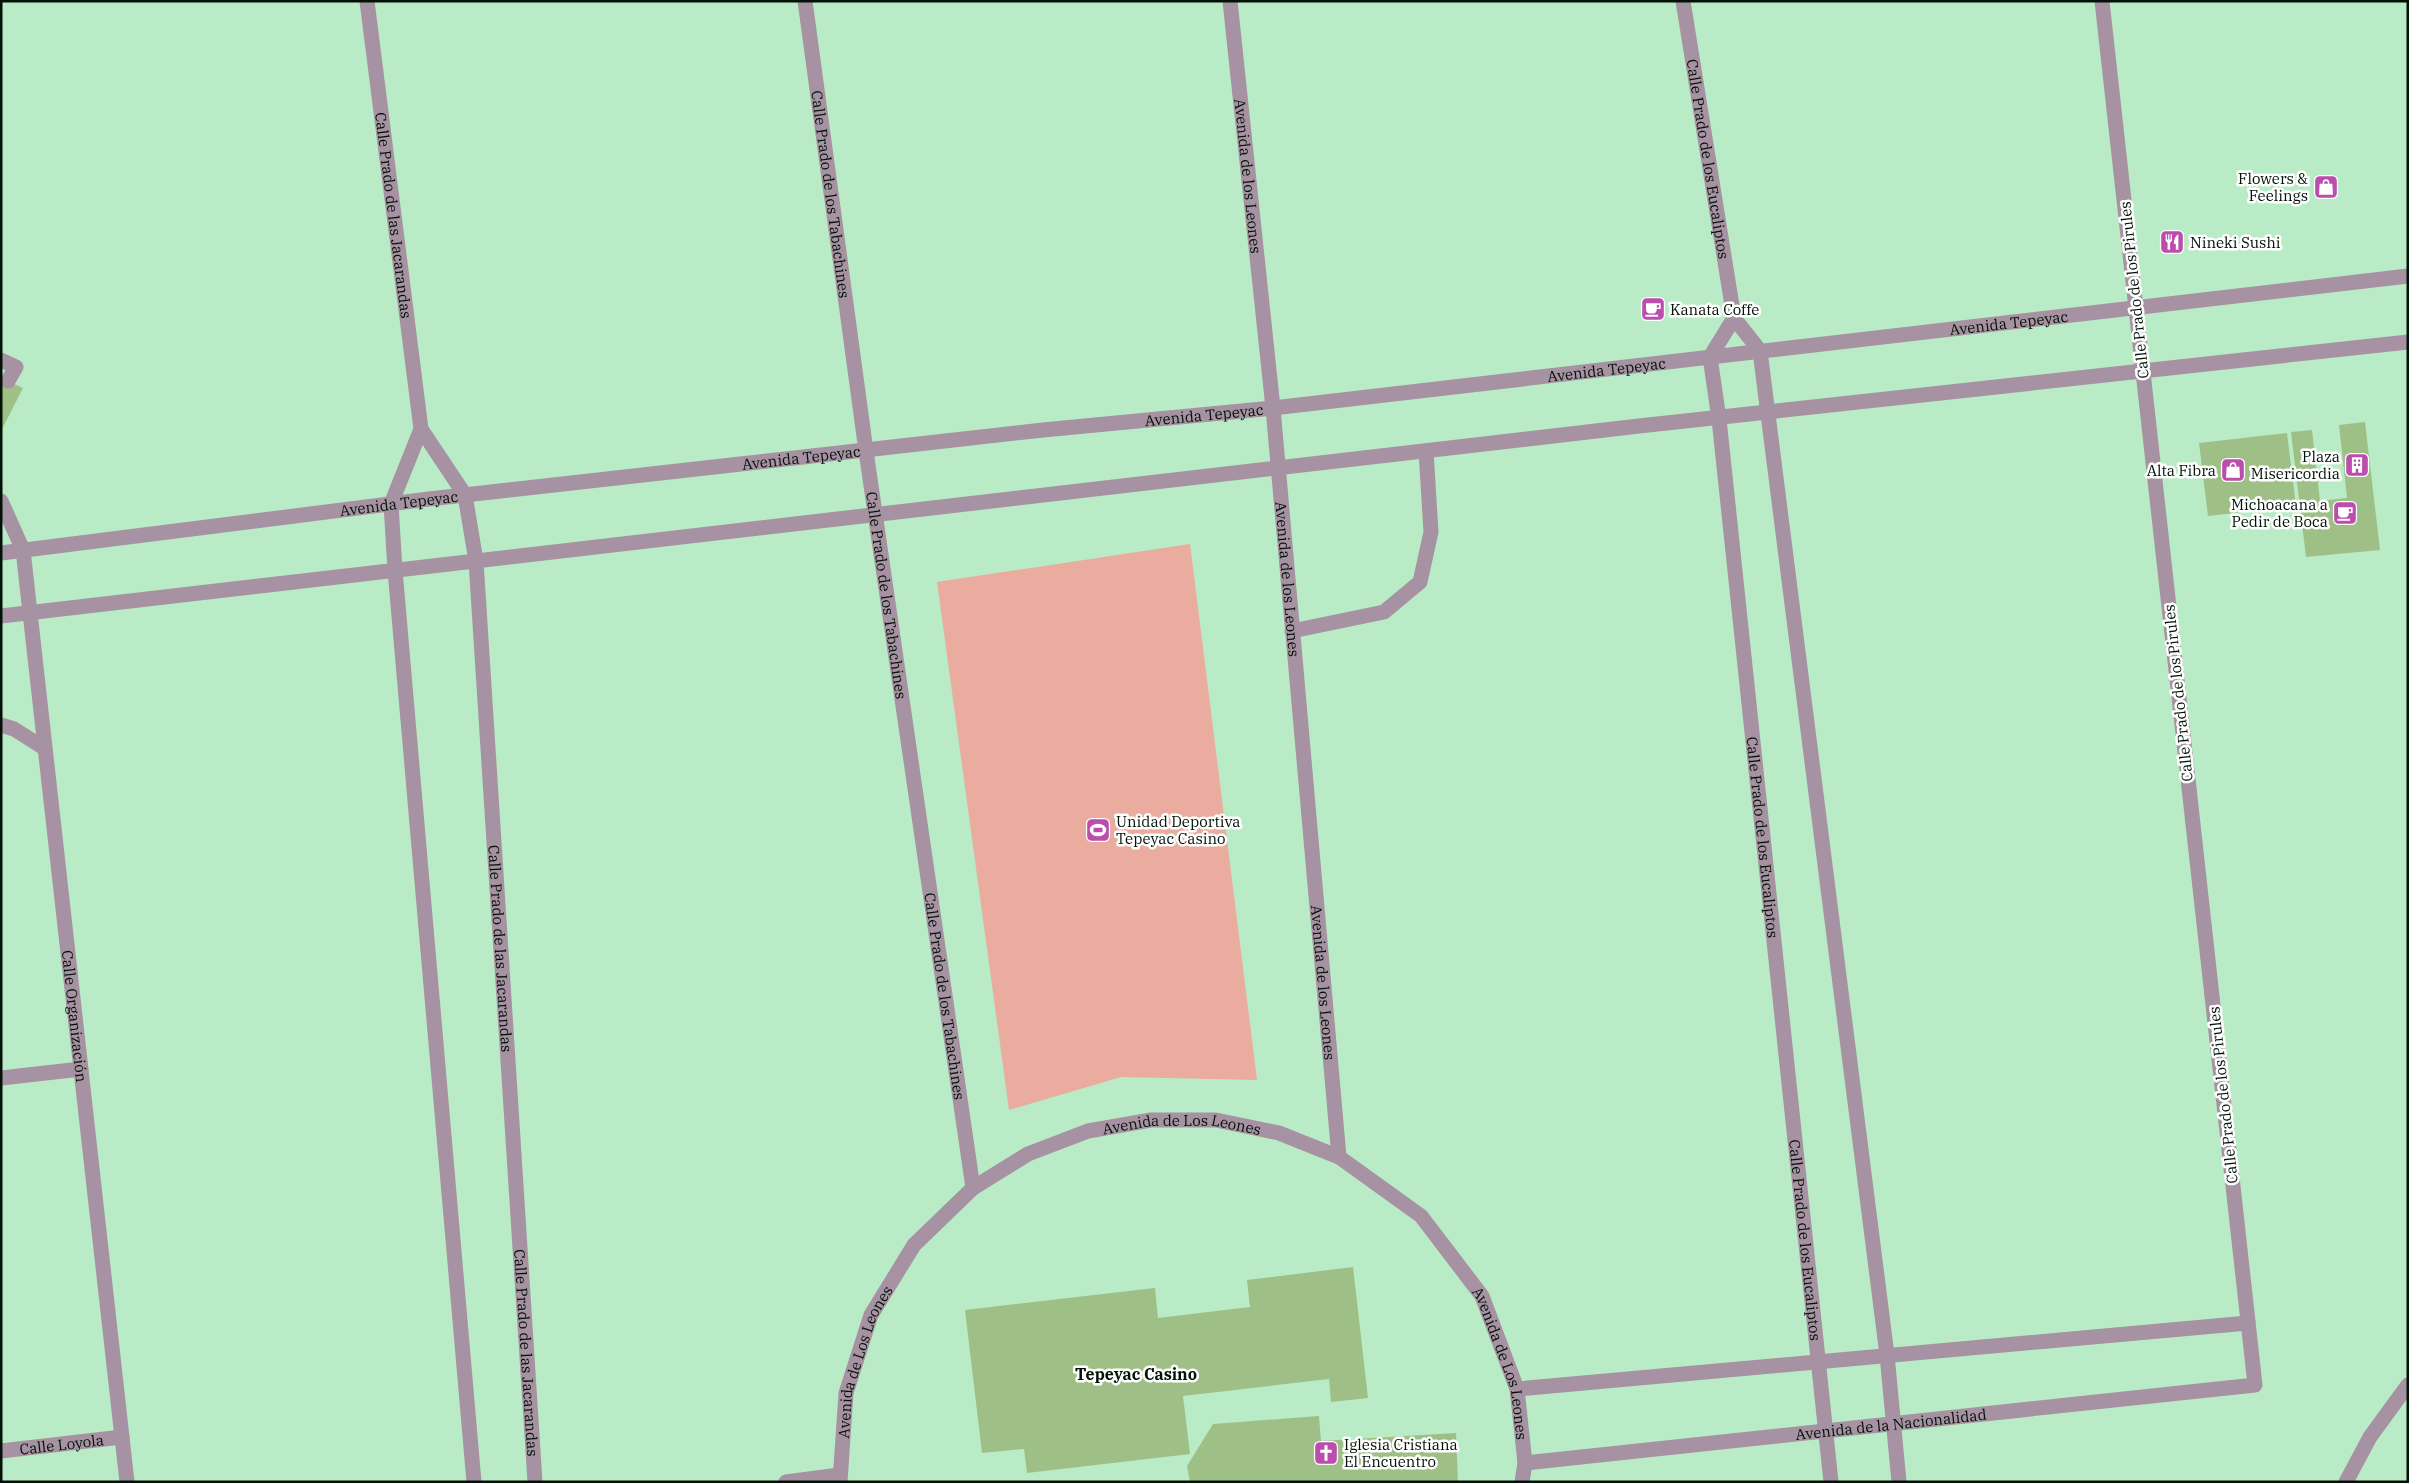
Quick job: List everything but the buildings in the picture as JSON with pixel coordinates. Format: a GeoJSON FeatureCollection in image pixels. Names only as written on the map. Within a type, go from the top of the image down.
{"type":"FeatureCollection","features":[{"type":"Feature","properties":{"kind":"street","name":"Calle Prado de las Jacarandas"},"geometry":{"type":"LineString","coordinates":[[367,1],[421,429],[465,495],[476,561],[535,1482]]}},
{"type":"Feature","properties":{"kind":"street","name":"Calle Prado de los Tabachines"},"geometry":{"type":"LineString","coordinates":[[805,1],[875,515],[973,1188]]}},
{"type":"Feature","properties":{"kind":"street","name":"Avenida de los Leones"},"geometry":{"type":"LineString","coordinates":[[1230,1],[1273,408],[1339,1157]]}},
{"type":"Feature","properties":{"kind":"street","name":"Calle Prado de los Eucaliptos"},"geometry":{"type":"LineString","coordinates":[[1683,1],[1734,318],[1760,352],[1887,1355],[1899,1482]]}},
{"type":"Feature","properties":{"kind":"street","name":"Calle Prado de los Pirules"},"geometry":{"type":"LineString","coordinates":[[2102,1],[2255,1384]]}},
{"type":"Feature","properties":{"kind":"street","name":"Avenida Tepeyac"},"geometry":{"type":"LineString","coordinates":[[1,553],[465,495],[1043,430],[1273,408],[2408,276]]}},
{"type":"Feature","properties":{"kind":"street"},"geometry":{"type":"LineString","coordinates":[[1710,358],[1734,318]]}},
{"type":"Feature","properties":{"kind":"street"},"geometry":{"type":"LineString","coordinates":[[1,616],[1768,412],[2408,342]]}},
{"type":"Feature","properties":{"kind":"street","name":"Calle Prado de los Eucaliptos"},"geometry":{"type":"LineString","coordinates":[[1710,358],[1719,419],[1831,1482]]}},
{"type":"Feature","properties":{"kind":"street"},"geometry":{"type":"LineString","coordinates":[[1,360],[16,367],[8,381]]}},
{"type":"Feature","properties":{"kind":"street","name":"Calle Prado de las Jacarandas"},"geometry":{"type":"LineString","coordinates":[[421,429],[391,504],[395,570],[474,1482]]}},
{"type":"Feature","properties":{"kind":"street"},"geometry":{"type":"LineString","coordinates":[[1292,631],[1384,612],[1420,582],[1431,532],[1426,451]]}},
{"type":"Feature","properties":{"kind":"street","name":"Calle Organización"},"geometry":{"type":"LineString","coordinates":[[1,501],[23,550],[127,1482]]}},
{"type":"Feature","properties":{"kind":"street"},"geometry":{"type":"LineString","coordinates":[[1,725],[14,729],[44,748]]}},
{"type":"Feature","properties":{"kind":"street"},"geometry":{"type":"LineString","coordinates":[[1,1078],[81,1069]]}},
{"type":"Feature","properties":{"kind":"street","name":"Avenida de Los Leones"},"geometry":{"type":"LineString","coordinates":[[840,1479],[846,1394],[871,1315],[914,1245],[973,1188],[1028,1154],[1088,1131],[1151,1120],[1216,1120],[1279,1133],[1339,1157],[1421,1216],[1482,1296],[1517,1390],[1525,1463],[1522,1482]]}},
{"type":"Feature","properties":{"kind":"street"},"geometry":{"type":"LineString","coordinates":[[1517,1390],[2248,1323]]}},
{"type":"Feature","properties":{"kind":"street","name":"Avenida de la Nacionalidad"},"geometry":{"type":"LineString","coordinates":[[1525,1463],[2255,1384]]}},
{"type":"Feature","properties":{"kind":"street"},"geometry":{"type":"LineString","coordinates":[[2346,1482],[2370,1437],[2408,1386]]}},
{"type":"Feature","properties":{"kind":"street","name":"Calle Loyola"},"geometry":{"type":"LineString","coordinates":[[1,1451],[122,1437]]}},
{"type":"Feature","properties":{"kind":"street"},"geometry":{"type":"LineString","coordinates":[[786,1482],[840,1479]]}},
{"type":"Feature","properties":{"kind":"shaded area","name":"Unidad Deportiva Tepeyac Casino"},"geometry":{"type":"Polygon","coordinates":[[[1190,544],[1257,1080],[1121,1077],[1009,1110],[937,582],[1190,544]]]}},
{"type":"Feature","properties":{"kind":"place","name":"Flowers & Feelings"},"geometry":{"type":"Point","coordinates":[2326,187]}},
{"type":"Feature","properties":{"kind":"place","name":"Nineki Sushi"},"geometry":{"type":"Point","coordinates":[2172,242]}},
{"type":"Feature","properties":{"kind":"place","name":"Kanata Coffe"},"geometry":{"type":"Point","coordinates":[1653,309]}},
{"type":"Feature","properties":{"kind":"place","name":"Plaza Misericordia"},"geometry":{"type":"Point","coordinates":[2357,465]}},
{"type":"Feature","properties":{"kind":"place","name":"Alta Fibra"},"geometry":{"type":"Point","coordinates":[2233,470]}},
{"type":"Feature","properties":{"kind":"place","name":"Michoacana a Pedir de Boca"},"geometry":{"type":"Point","coordinates":[2345,513]}},
{"type":"Feature","properties":{"kind":"place","name":"Unidad Deportiva Tepeyac Casino"},"geometry":{"type":"Point","coordinates":[1098,830]}},
{"type":"Feature","properties":{"kind":"place","name":"Iglesia Cristiana El Encuentro"},"geometry":{"type":"Point","coordinates":[1326,1453]}},
{"type":"Feature","properties":{"kind":"district","name":"Tepeyac Casino"},"geometry":{"type":"Point","coordinates":[1136,1374]}}]}
